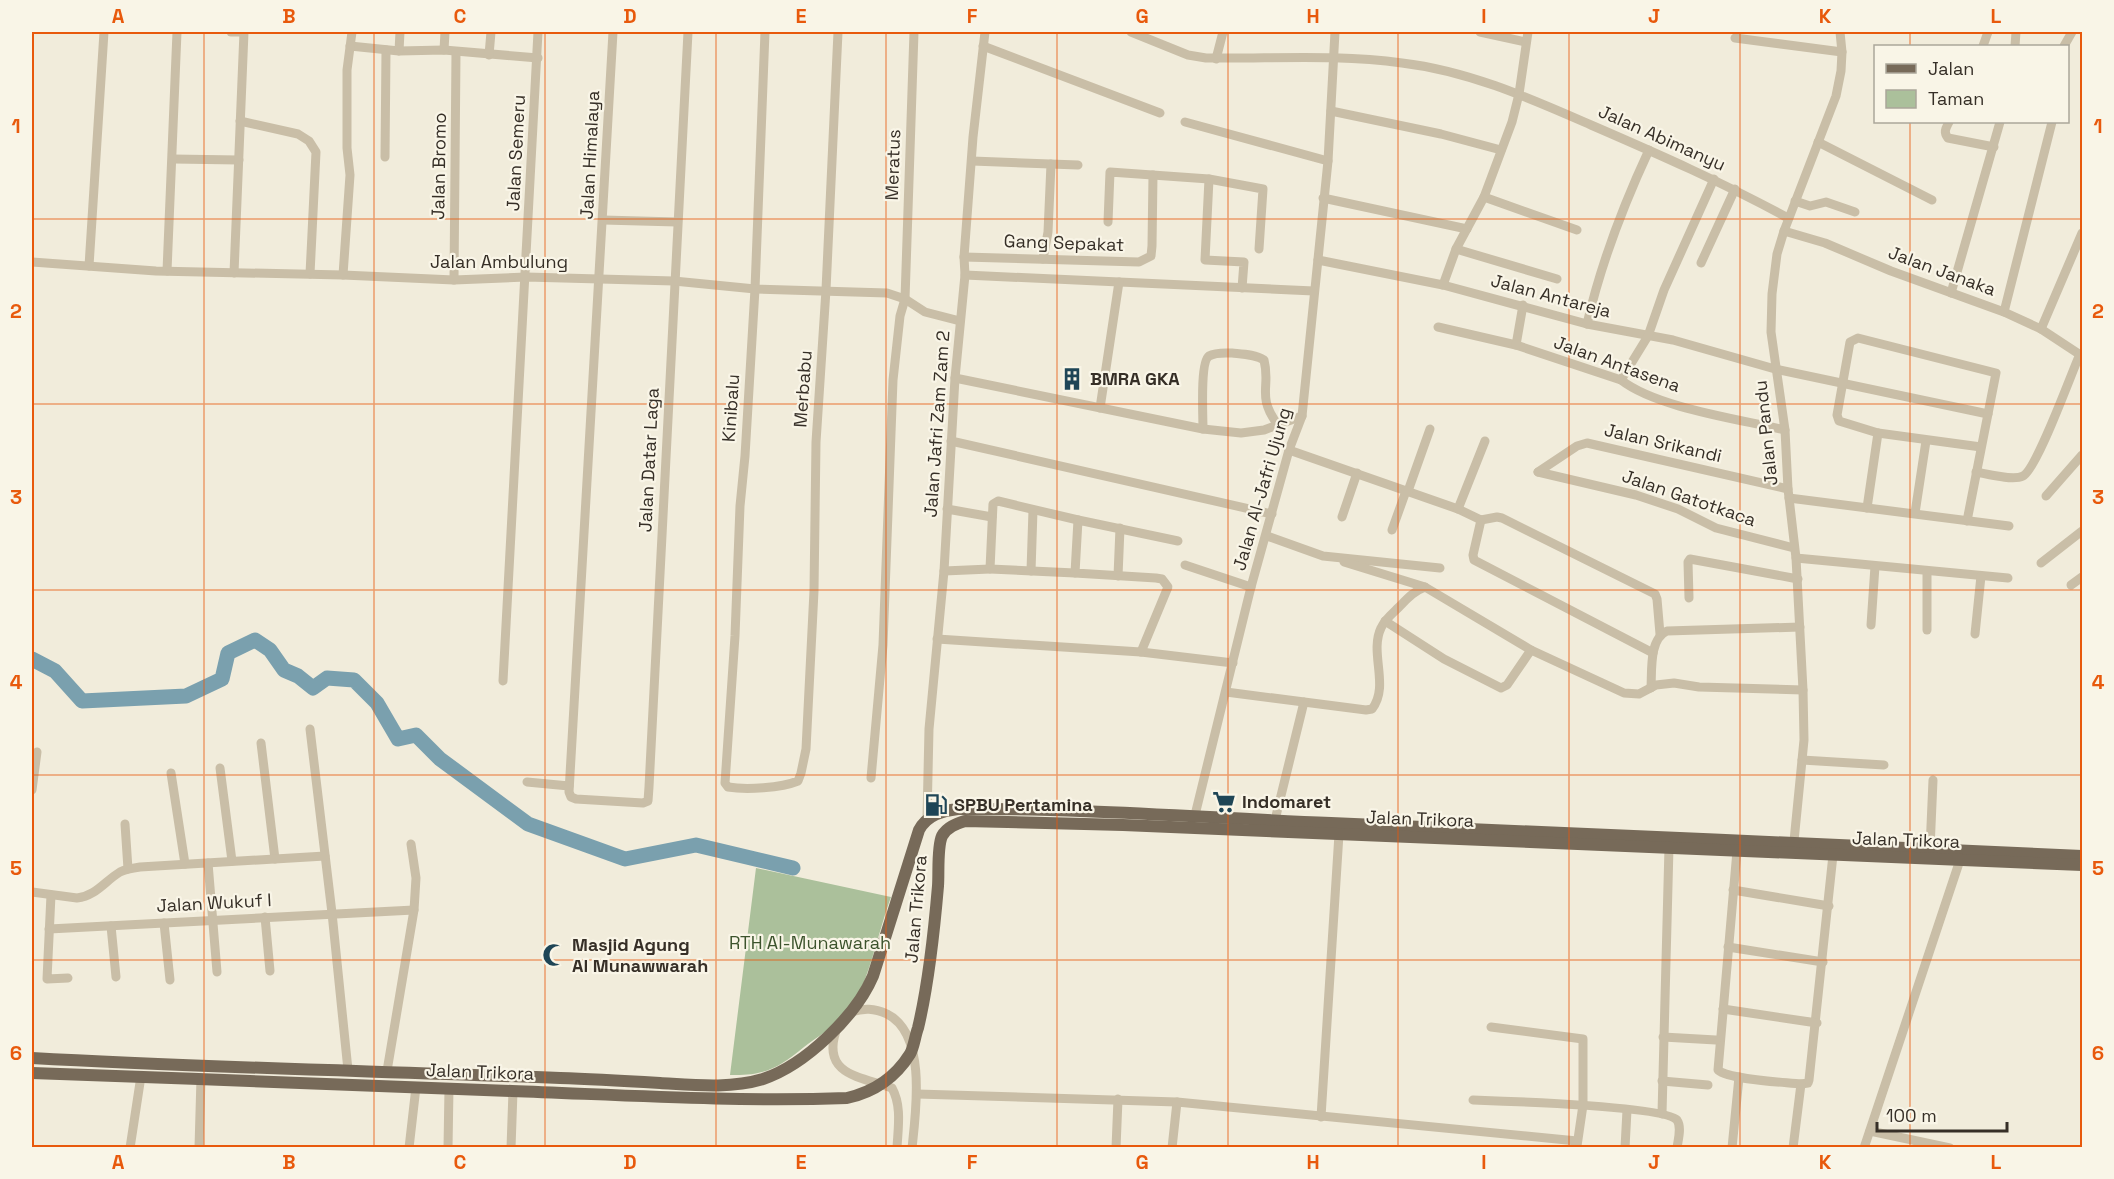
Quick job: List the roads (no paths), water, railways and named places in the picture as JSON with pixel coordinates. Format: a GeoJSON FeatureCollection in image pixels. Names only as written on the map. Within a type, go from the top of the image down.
{"type":"FeatureCollection","features":[{"type":"Feature","properties":{"kind":"main road","name":"Jalan Trikora"},"geometry":{"type":"LineString","coordinates":[[32,1058],[601,1079],[722,1086],[762,1079],[796,1062],[838,1026],[867,989],[919,830],[927,819],[945,811],[958,809],[1105,819]]}},
{"type":"Feature","properties":{"kind":"main road","name":"Jalan Trikora"},"geometry":{"type":"LineString","coordinates":[[32,1073],[745,1100],[847,1098],[863,1095],[882,1084],[897,1071],[911,1052],[926,986],[940,844],[942,836],[948,829],[965,821],[1124,819],[1195,815],[1794,841],[1865,851],[1960,860],[2082,865]]}},
{"type":"Feature","properties":{"kind":"main road","name":"Jalan Trikora"},"geometry":{"type":"LineString","coordinates":[[1124,819],[1339,834],[1833,855],[1865,851],[1930,849],[2082,856]]}},
{"type":"Feature","properties":{"kind":"main road"},"geometry":{"type":"LineString","coordinates":[[239,1080],[240,1066]]}},
{"type":"Feature","properties":{"kind":"main road"},"geometry":{"type":"LineString","coordinates":[[599,1094],[601,1079]]}},
{"type":"Feature","properties":{"kind":"street"},"geometry":{"type":"LineString","coordinates":[[89,266],[104,32]]}},
{"type":"Feature","properties":{"kind":"street"},"geometry":{"type":"LineString","coordinates":[[167,271],[177,32]]}},
{"type":"Feature","properties":{"kind":"street"},"geometry":{"type":"LineString","coordinates":[[231,32],[244,32],[234,273]]}},
{"type":"Feature","properties":{"kind":"street"},"geometry":{"type":"LineString","coordinates":[[343,275],[350,176],[346,148],[347,70],[352,32]]}},
{"type":"Feature","properties":{"kind":"street"},"geometry":{"type":"LineString","coordinates":[[399,51],[400,32]]}},
{"type":"Feature","properties":{"kind":"street"},"geometry":{"type":"LineString","coordinates":[[444,50],[445,32]]}},
{"type":"Feature","properties":{"kind":"street"},"geometry":{"type":"LineString","coordinates":[[489,54],[491,32]]}},
{"type":"Feature","properties":{"kind":"street","name":"Jalan Semeru"},"geometry":{"type":"LineString","coordinates":[[503,681],[538,32]]}},
{"type":"Feature","properties":{"kind":"street","name":"Jalan Himalaya"},"geometry":{"type":"LineString","coordinates":[[569,786],[614,32]]}},
{"type":"Feature","properties":{"kind":"street","name":"Jalan Datar Laga"},"geometry":{"type":"LineString","coordinates":[[569,786],[570,795],[576,799],[643,803],[648,799],[661,586],[674,281],[688,32]]}},
{"type":"Feature","properties":{"kind":"street","name":"Kinibalu"},"geometry":{"type":"LineString","coordinates":[[727,786],[725,783],[754,289],[765,32]]}},
{"type":"Feature","properties":{"kind":"street","name":"Merbabu"},"geometry":{"type":"LineString","coordinates":[[727,786],[762,787],[798,781],[806,748],[814,591],[816,442],[826,290],[838,32]]}},
{"type":"Feature","properties":{"kind":"street","name":"Meratus"},"geometry":{"type":"LineString","coordinates":[[871,778],[883,645],[893,380],[900,316],[905,299],[914,32]]}},
{"type":"Feature","properties":{"kind":"street","name":"Jalan Jafri Zam Zam 2"},"geometry":{"type":"LineString","coordinates":[[927,819],[928,729],[944,571],[964,257],[985,32]]}},
{"type":"Feature","properties":{"kind":"street","name":"Jalan Abimanyu"},"geometry":{"type":"LineString","coordinates":[[1131,32],[1188,55],[1216,58],[1334,58],[1404,63],[1459,74],[1519,94],[1649,150],[1735,189],[1788,218]]}},
{"type":"Feature","properties":{"kind":"street"},"geometry":{"type":"LineString","coordinates":[[1216,58],[1223,32]]}},
{"type":"Feature","properties":{"kind":"street","name":"Jalan Al-Jafri Ujung"},"geometry":{"type":"LineString","coordinates":[[1195,815],[1251,587],[1289,450],[1302,416],[1328,161],[1335,32]]}},
{"type":"Feature","properties":{"kind":"street"},"geometry":{"type":"LineString","coordinates":[[1480,32],[1526,42]]}},
{"type":"Feature","properties":{"kind":"street"},"geometry":{"type":"LineString","coordinates":[[1443,285],[1456,249],[1484,197],[1512,122],[1519,94],[1528,32]]}},
{"type":"Feature","properties":{"kind":"street","name":"Jalan Pandu"},"geometry":{"type":"LineString","coordinates":[[1794,841],[1802,760],[1803,690],[1798,579],[1785,430],[1771,332],[1772,294],[1777,254],[1788,218],[1836,96],[1841,71],[1840,32]]}},
{"type":"Feature","properties":{"kind":"street"},"geometry":{"type":"LineString","coordinates":[[1736,38],[1842,52]]}},
{"type":"Feature","properties":{"kind":"street"},"geometry":{"type":"LineString","coordinates":[[350,46],[399,51],[444,50],[538,58]]}},
{"type":"Feature","properties":{"kind":"street"},"geometry":{"type":"LineString","coordinates":[[983,46],[1160,113]]}},
{"type":"Feature","properties":{"kind":"street"},"geometry":{"type":"LineString","coordinates":[[386,158],[387,50]]}},
{"type":"Feature","properties":{"kind":"street","name":"Jalan Bromo"},"geometry":{"type":"LineString","coordinates":[[454,280],[456,52]]}},
{"type":"Feature","properties":{"kind":"street"},"geometry":{"type":"LineString","coordinates":[[1331,111],[1441,134],[1501,150]]}},
{"type":"Feature","properties":{"kind":"street"},"geometry":{"type":"LineString","coordinates":[[240,121],[298,134],[309,141],[316,152],[310,274]]}},
{"type":"Feature","properties":{"kind":"street"},"geometry":{"type":"LineString","coordinates":[[1185,122],[1328,161]]}},
{"type":"Feature","properties":{"kind":"street"},"geometry":{"type":"LineString","coordinates":[[1948,123],[1945,129],[1948,138],[1994,147]]}},
{"type":"Feature","properties":{"kind":"street"},"geometry":{"type":"LineString","coordinates":[[1951,293],[2000,123]]}},
{"type":"Feature","properties":{"kind":"street"},"geometry":{"type":"LineString","coordinates":[[2004,312],[2052,123]]}},
{"type":"Feature","properties":{"kind":"street"},"geometry":{"type":"LineString","coordinates":[[1818,142],[1932,200]]}},
{"type":"Feature","properties":{"kind":"street"},"geometry":{"type":"LineString","coordinates":[[1587,324],[1594,293],[1626,200],[1649,150]]}},
{"type":"Feature","properties":{"kind":"street"},"geometry":{"type":"LineString","coordinates":[[173,159],[239,160]]}},
{"type":"Feature","properties":{"kind":"street"},"geometry":{"type":"LineString","coordinates":[[972,161],[1078,165]]}},
{"type":"Feature","properties":{"kind":"street"},"geometry":{"type":"LineString","coordinates":[[1043,259],[1048,232],[1051,164]]}},
{"type":"Feature","properties":{"kind":"street"},"geometry":{"type":"LineString","coordinates":[[1108,222],[1110,172],[1209,179],[1263,189],[1259,249]]}},
{"type":"Feature","properties":{"kind":"street","name":"Gang Sepakat"},"geometry":{"type":"LineString","coordinates":[[964,257],[1138,262],[1151,256],[1153,175]]}},
{"type":"Feature","properties":{"kind":"street"},"geometry":{"type":"LineString","coordinates":[[1209,179],[1205,260],[1244,262],[1242,288]]}},
{"type":"Feature","properties":{"kind":"street"},"geometry":{"type":"LineString","coordinates":[[1621,380],[1648,336],[1664,290],[1714,179]]}},
{"type":"Feature","properties":{"kind":"street"},"geometry":{"type":"LineString","coordinates":[[1701,263],[1735,189]]}},
{"type":"Feature","properties":{"kind":"street"},"geometry":{"type":"LineString","coordinates":[[1484,197],[1577,230]]}},
{"type":"Feature","properties":{"kind":"street"},"geometry":{"type":"LineString","coordinates":[[1323,198],[1467,229]]}},
{"type":"Feature","properties":{"kind":"street"},"geometry":{"type":"LineString","coordinates":[[1795,201],[1810,206],[1826,202],[1855,212]]}},
{"type":"Feature","properties":{"kind":"street"},"geometry":{"type":"LineString","coordinates":[[603,220],[677,222]]}},
{"type":"Feature","properties":{"kind":"street","name":"Jalan Janaka"},"geometry":{"type":"LineString","coordinates":[[1784,231],[1825,243],[1892,271],[2004,312],[2041,329],[2081,355]]}},
{"type":"Feature","properties":{"kind":"street"},"geometry":{"type":"LineString","coordinates":[[2041,329],[2082,233]]}},
{"type":"Feature","properties":{"kind":"street"},"geometry":{"type":"LineString","coordinates":[[1456,249],[1557,279]]}},
{"type":"Feature","properties":{"kind":"street","name":"Jalan Antareja"},"geometry":{"type":"LineString","coordinates":[[1318,260],[1443,285],[1587,324],[1673,340],[1775,369],[1988,414]]}},
{"type":"Feature","properties":{"kind":"street","name":"Jalan Ambulung"},"geometry":{"type":"LineString","coordinates":[[32,262],[167,271],[454,280],[526,277],[674,281],[754,289],[887,293],[905,299],[925,312],[960,321]]}},
{"type":"Feature","properties":{"kind":"street"},"geometry":{"type":"LineString","coordinates":[[964,275],[1314,291]]}},
{"type":"Feature","properties":{"kind":"street"},"geometry":{"type":"LineString","coordinates":[[1100,408],[1119,282]]}},
{"type":"Feature","properties":{"kind":"street"},"geometry":{"type":"LineString","coordinates":[[1516,345],[1523,305]]}},
{"type":"Feature","properties":{"kind":"street","name":"Jalan Antasena"},"geometry":{"type":"LineString","coordinates":[[1438,327],[1516,345],[1621,380],[1636,391],[1690,408],[1785,430]]}},
{"type":"Feature","properties":{"kind":"street"},"geometry":{"type":"LineString","coordinates":[[1967,521],[1996,373],[1858,339],[1850,342],[1837,415],[1839,421],[1878,433],[1981,447]]}},
{"type":"Feature","properties":{"kind":"street"},"geometry":{"type":"LineString","coordinates":[[1203,429],[1206,360],[1217,353],[1251,355],[1264,360],[1265,399],[1268,411],[1278,424]]}},
{"type":"Feature","properties":{"kind":"street"},"geometry":{"type":"LineString","coordinates":[[1976,472],[2018,478],[2028,472],[2038,455],[2081,355]]}},
{"type":"Feature","properties":{"kind":"street"},"geometry":{"type":"LineString","coordinates":[[955,378],[1203,429],[1241,434],[1264,430],[1302,416]]}},
{"type":"Feature","properties":{"kind":"street"},"geometry":{"type":"LineString","coordinates":[[1392,530],[1430,429]]}},
{"type":"Feature","properties":{"kind":"street"},"geometry":{"type":"LineString","coordinates":[[1867,508],[1878,433]]}},
{"type":"Feature","properties":{"kind":"street"},"geometry":{"type":"LineString","coordinates":[[951,441],[1272,514]]}},
{"type":"Feature","properties":{"kind":"street"},"geometry":{"type":"LineString","coordinates":[[1458,509],[1485,441]]}},
{"type":"Feature","properties":{"kind":"street"},"geometry":{"type":"LineString","coordinates":[[1915,513],[1926,441]]}},
{"type":"Feature","properties":{"kind":"street","name":"Jalan Srikandi"},"geometry":{"type":"LineString","coordinates":[[1538,472],[1577,446],[1587,443],[1789,493],[1867,508],[2009,526]]}},
{"type":"Feature","properties":{"kind":"street"},"geometry":{"type":"LineString","coordinates":[[1289,450],[1458,509],[1481,520],[1497,517],[1655,594],[1660,634],[1653,653],[1651,688]]}},
{"type":"Feature","properties":{"kind":"street"},"geometry":{"type":"LineString","coordinates":[[2046,496],[2082,455]]}},
{"type":"Feature","properties":{"kind":"street","name":"Jalan Gatotkaca"},"geometry":{"type":"LineString","coordinates":[[1538,472],[1636,495],[1678,509],[1716,528],[1794,548]]}},
{"type":"Feature","properties":{"kind":"street"},"geometry":{"type":"LineString","coordinates":[[1342,517],[1356,473]]}},
{"type":"Feature","properties":{"kind":"street"},"geometry":{"type":"LineString","coordinates":[[990,569],[993,504],[996,501],[1178,541]]}},
{"type":"Feature","properties":{"kind":"street"},"geometry":{"type":"LineString","coordinates":[[948,509],[992,517]]}},
{"type":"Feature","properties":{"kind":"street"},"geometry":{"type":"LineString","coordinates":[[1032,571],[1033,510]]}},
{"type":"Feature","properties":{"kind":"street"},"geometry":{"type":"LineString","coordinates":[[1075,573],[1078,519]]}},
{"type":"Feature","properties":{"kind":"street"},"geometry":{"type":"LineString","coordinates":[[1481,520],[1473,555],[1474,560],[1653,653]]}},
{"type":"Feature","properties":{"kind":"street"},"geometry":{"type":"LineString","coordinates":[[1118,576],[1120,528]]}},
{"type":"Feature","properties":{"kind":"street"},"geometry":{"type":"LineString","coordinates":[[2041,564],[2082,531]]}},
{"type":"Feature","properties":{"kind":"street"},"geometry":{"type":"LineString","coordinates":[[1267,536],[1323,556],[1425,587],[1531,650],[1624,693],[1639,694],[1674,682],[1699,687],[1803,690]]}},
{"type":"Feature","properties":{"kind":"street"},"geometry":{"type":"LineString","coordinates":[[1323,556],[1440,568]]}},
{"type":"Feature","properties":{"kind":"street"},"geometry":{"type":"LineString","coordinates":[[1796,558],[2008,578]]}},
{"type":"Feature","properties":{"kind":"street"},"geometry":{"type":"LineString","coordinates":[[1689,598],[1688,562],[1690,559],[1798,579]]}},
{"type":"Feature","properties":{"kind":"street"},"geometry":{"type":"LineString","coordinates":[[1185,565],[1251,587]]}},
{"type":"Feature","properties":{"kind":"street"},"geometry":{"type":"LineString","coordinates":[[1871,625],[1875,566]]}},
{"type":"Feature","properties":{"kind":"street"},"geometry":{"type":"LineString","coordinates":[[944,571],[990,569],[1162,579],[1168,587],[1141,652]]}},
{"type":"Feature","properties":{"kind":"street"},"geometry":{"type":"LineString","coordinates":[[1927,571],[1927,630]]}},
{"type":"Feature","properties":{"kind":"street"},"geometry":{"type":"LineString","coordinates":[[1975,634],[1980,576]]}},
{"type":"Feature","properties":{"kind":"street"},"geometry":{"type":"LineString","coordinates":[[2071,585],[2082,577]]}},
{"type":"Feature","properties":{"kind":"street"},"geometry":{"type":"LineString","coordinates":[[1226,692],[1372,709],[1378,696],[1377,638],[1385,621],[1416,590],[1425,587]]}},
{"type":"Feature","properties":{"kind":"street"},"geometry":{"type":"LineString","coordinates":[[1385,621],[1444,659],[1501,688],[1507,685],[1531,650]]}},
{"type":"Feature","properties":{"kind":"street"},"geometry":{"type":"LineString","coordinates":[[1660,634],[1672,630],[1800,627]]}},
{"type":"Feature","properties":{"kind":"street"},"geometry":{"type":"LineString","coordinates":[[937,639],[1141,652],[1233,663]]}},
{"type":"Feature","properties":{"kind":"street"},"geometry":{"type":"LineString","coordinates":[[1275,820],[1304,702]]}},
{"type":"Feature","properties":{"kind":"street"},"geometry":{"type":"LineString","coordinates":[[310,729],[348,1070]]}},
{"type":"Feature","properties":{"kind":"street"},"geometry":{"type":"LineString","coordinates":[[261,743],[275,859]]}},
{"type":"Feature","properties":{"kind":"street"},"geometry":{"type":"LineString","coordinates":[[32,790],[37,752]]}},
{"type":"Feature","properties":{"kind":"street"},"geometry":{"type":"LineString","coordinates":[[1802,760],[1884,765]]}},
{"type":"Feature","properties":{"kind":"street"},"geometry":{"type":"LineString","coordinates":[[220,768],[232,861]]}},
{"type":"Feature","properties":{"kind":"street"},"geometry":{"type":"LineString","coordinates":[[171,773],[185,864]]}},
{"type":"Feature","properties":{"kind":"street"},"geometry":{"type":"LineString","coordinates":[[1930,849],[1933,780]]}},
{"type":"Feature","properties":{"kind":"street"},"geometry":{"type":"LineString","coordinates":[[527,782],[569,786]]}},
{"type":"Feature","properties":{"kind":"street"},"geometry":{"type":"LineString","coordinates":[[125,824],[128,869]]}},
{"type":"Feature","properties":{"kind":"street"},"geometry":{"type":"LineString","coordinates":[[1321,1117],[1339,834]]}},
{"type":"Feature","properties":{"kind":"street"},"geometry":{"type":"LineString","coordinates":[[387,1071],[414,910],[416,878],[411,844]]}},
{"type":"Feature","properties":{"kind":"street"},"geometry":{"type":"LineString","coordinates":[[1662,1114],[1669,847]]}},
{"type":"Feature","properties":{"kind":"street"},"geometry":{"type":"LineString","coordinates":[[1737,851],[1718,1070],[1721,1073],[1739,1077],[1801,1084],[1808,1083],[1809,1080],[1833,855]]}},
{"type":"Feature","properties":{"kind":"street"},"geometry":{"type":"LineString","coordinates":[[32,892],[85,897],[98,890],[117,874],[140,867],[325,856]]}},
{"type":"Feature","properties":{"kind":"street"},"geometry":{"type":"LineString","coordinates":[[1864,1148],[1960,860]]}},
{"type":"Feature","properties":{"kind":"street"},"geometry":{"type":"LineString","coordinates":[[208,863],[217,972]]}},
{"type":"Feature","properties":{"kind":"street"},"geometry":{"type":"LineString","coordinates":[[1732,890],[1829,906]]}},
{"type":"Feature","properties":{"kind":"street"},"geometry":{"type":"LineString","coordinates":[[51,895],[47,979],[68,978]]}},
{"type":"Feature","properties":{"kind":"street","name":"Jalan Wukuf I"},"geometry":{"type":"LineString","coordinates":[[50,929],[414,910]]}},
{"type":"Feature","properties":{"kind":"street"},"geometry":{"type":"LineString","coordinates":[[265,917],[270,971]]}},
{"type":"Feature","properties":{"kind":"street"},"geometry":{"type":"LineString","coordinates":[[164,922],[170,980]]}},
{"type":"Feature","properties":{"kind":"street"},"geometry":{"type":"LineString","coordinates":[[111,926],[116,977]]}},
{"type":"Feature","properties":{"kind":"street"},"geometry":{"type":"LineString","coordinates":[[1728,947],[1823,962]]}},
{"type":"Feature","properties":{"kind":"street"},"geometry":{"type":"LineString","coordinates":[[851,1012],[863,1008],[874,1009],[893,1017],[905,1031],[916,1073],[917,1094],[912,1148]]}},
{"type":"Feature","properties":{"kind":"street"},"geometry":{"type":"LineString","coordinates":[[1723,1009],[1816,1023]]}},
{"type":"Feature","properties":{"kind":"street"},"geometry":{"type":"LineString","coordinates":[[838,1026],[832,1047],[838,1063],[853,1076],[892,1088],[896,1094],[900,1115],[897,1148]]}},
{"type":"Feature","properties":{"kind":"street"},"geometry":{"type":"LineString","coordinates":[[917,1094],[1177,1102],[1577,1144],[1583,1105],[1584,1039],[1577,1036],[1491,1028]]}},
{"type":"Feature","properties":{"kind":"street"},"geometry":{"type":"LineString","coordinates":[[1663,1037],[1716,1040]]}},
{"type":"Feature","properties":{"kind":"street"},"geometry":{"type":"LineString","coordinates":[[130,1148],[141,1076]]}},
{"type":"Feature","properties":{"kind":"street"},"geometry":{"type":"LineString","coordinates":[[1732,1148],[1739,1077]]}},
{"type":"Feature","properties":{"kind":"street"},"geometry":{"type":"LineString","coordinates":[[199,1148],[201,1078]]}},
{"type":"Feature","properties":{"kind":"street"},"geometry":{"type":"LineString","coordinates":[[1662,1081],[1708,1084]]}},
{"type":"Feature","properties":{"kind":"street"},"geometry":{"type":"LineString","coordinates":[[1793,1148],[1801,1084]]}},
{"type":"Feature","properties":{"kind":"street"},"geometry":{"type":"LineString","coordinates":[[409,1148],[416,1087]]}},
{"type":"Feature","properties":{"kind":"street"},"geometry":{"type":"LineString","coordinates":[[448,1148],[449,1088]]}},
{"type":"Feature","properties":{"kind":"street"},"geometry":{"type":"LineString","coordinates":[[511,1148],[513,1091]]}},
{"type":"Feature","properties":{"kind":"street"},"geometry":{"type":"LineString","coordinates":[[1116,1148],[1118,1099]]}},
{"type":"Feature","properties":{"kind":"street"},"geometry":{"type":"LineString","coordinates":[[1473,1100],[1583,1105],[1662,1114],[1676,1118],[1678,1123],[1677,1148]]}},
{"type":"Feature","properties":{"kind":"street"},"geometry":{"type":"LineString","coordinates":[[1172,1148],[1177,1102]]}},
{"type":"Feature","properties":{"kind":"street"},"geometry":{"type":"LineString","coordinates":[[1624,1148],[1626,1110]]}},
{"type":"Feature","properties":{"kind":"street"},"geometry":{"type":"LineString","coordinates":[[1870,1131],[1950,1148]]}},
{"type":"Feature","properties":{"kind":"waterway"},"geometry":{"type":"LineString","coordinates":[[32,659],[55,671],[82,701],[186,696],[222,679],[228,653],[255,640],[270,650],[284,670],[298,676],[313,688],[327,678],[354,680],[377,703],[398,739],[416,735],[440,759],[528,824],[625,859],[696,845],[793,868]]}},
{"type":"Feature","properties":{"kind":"place","name":"BMRA GKA"},"geometry":{"type":"Point","coordinates":[1072,379]}},
{"type":"Feature","properties":{"kind":"place","name":"Indomaret"},"geometry":{"type":"Point","coordinates":[1224,802]}},
{"type":"Feature","properties":{"kind":"place","name":"SPBU Pertamina"},"geometry":{"type":"Point","coordinates":[936,805]}},
{"type":"Feature","properties":{"kind":"place","name":"Masjid Agung Al Munawwarah"},"geometry":{"type":"Point","coordinates":[554,955]}},
{"type":"Feature","properties":{"kind":"park label","name":"RTH Al-Munawarah"},"geometry":{"type":"Point","coordinates":[810,943]}}]}
